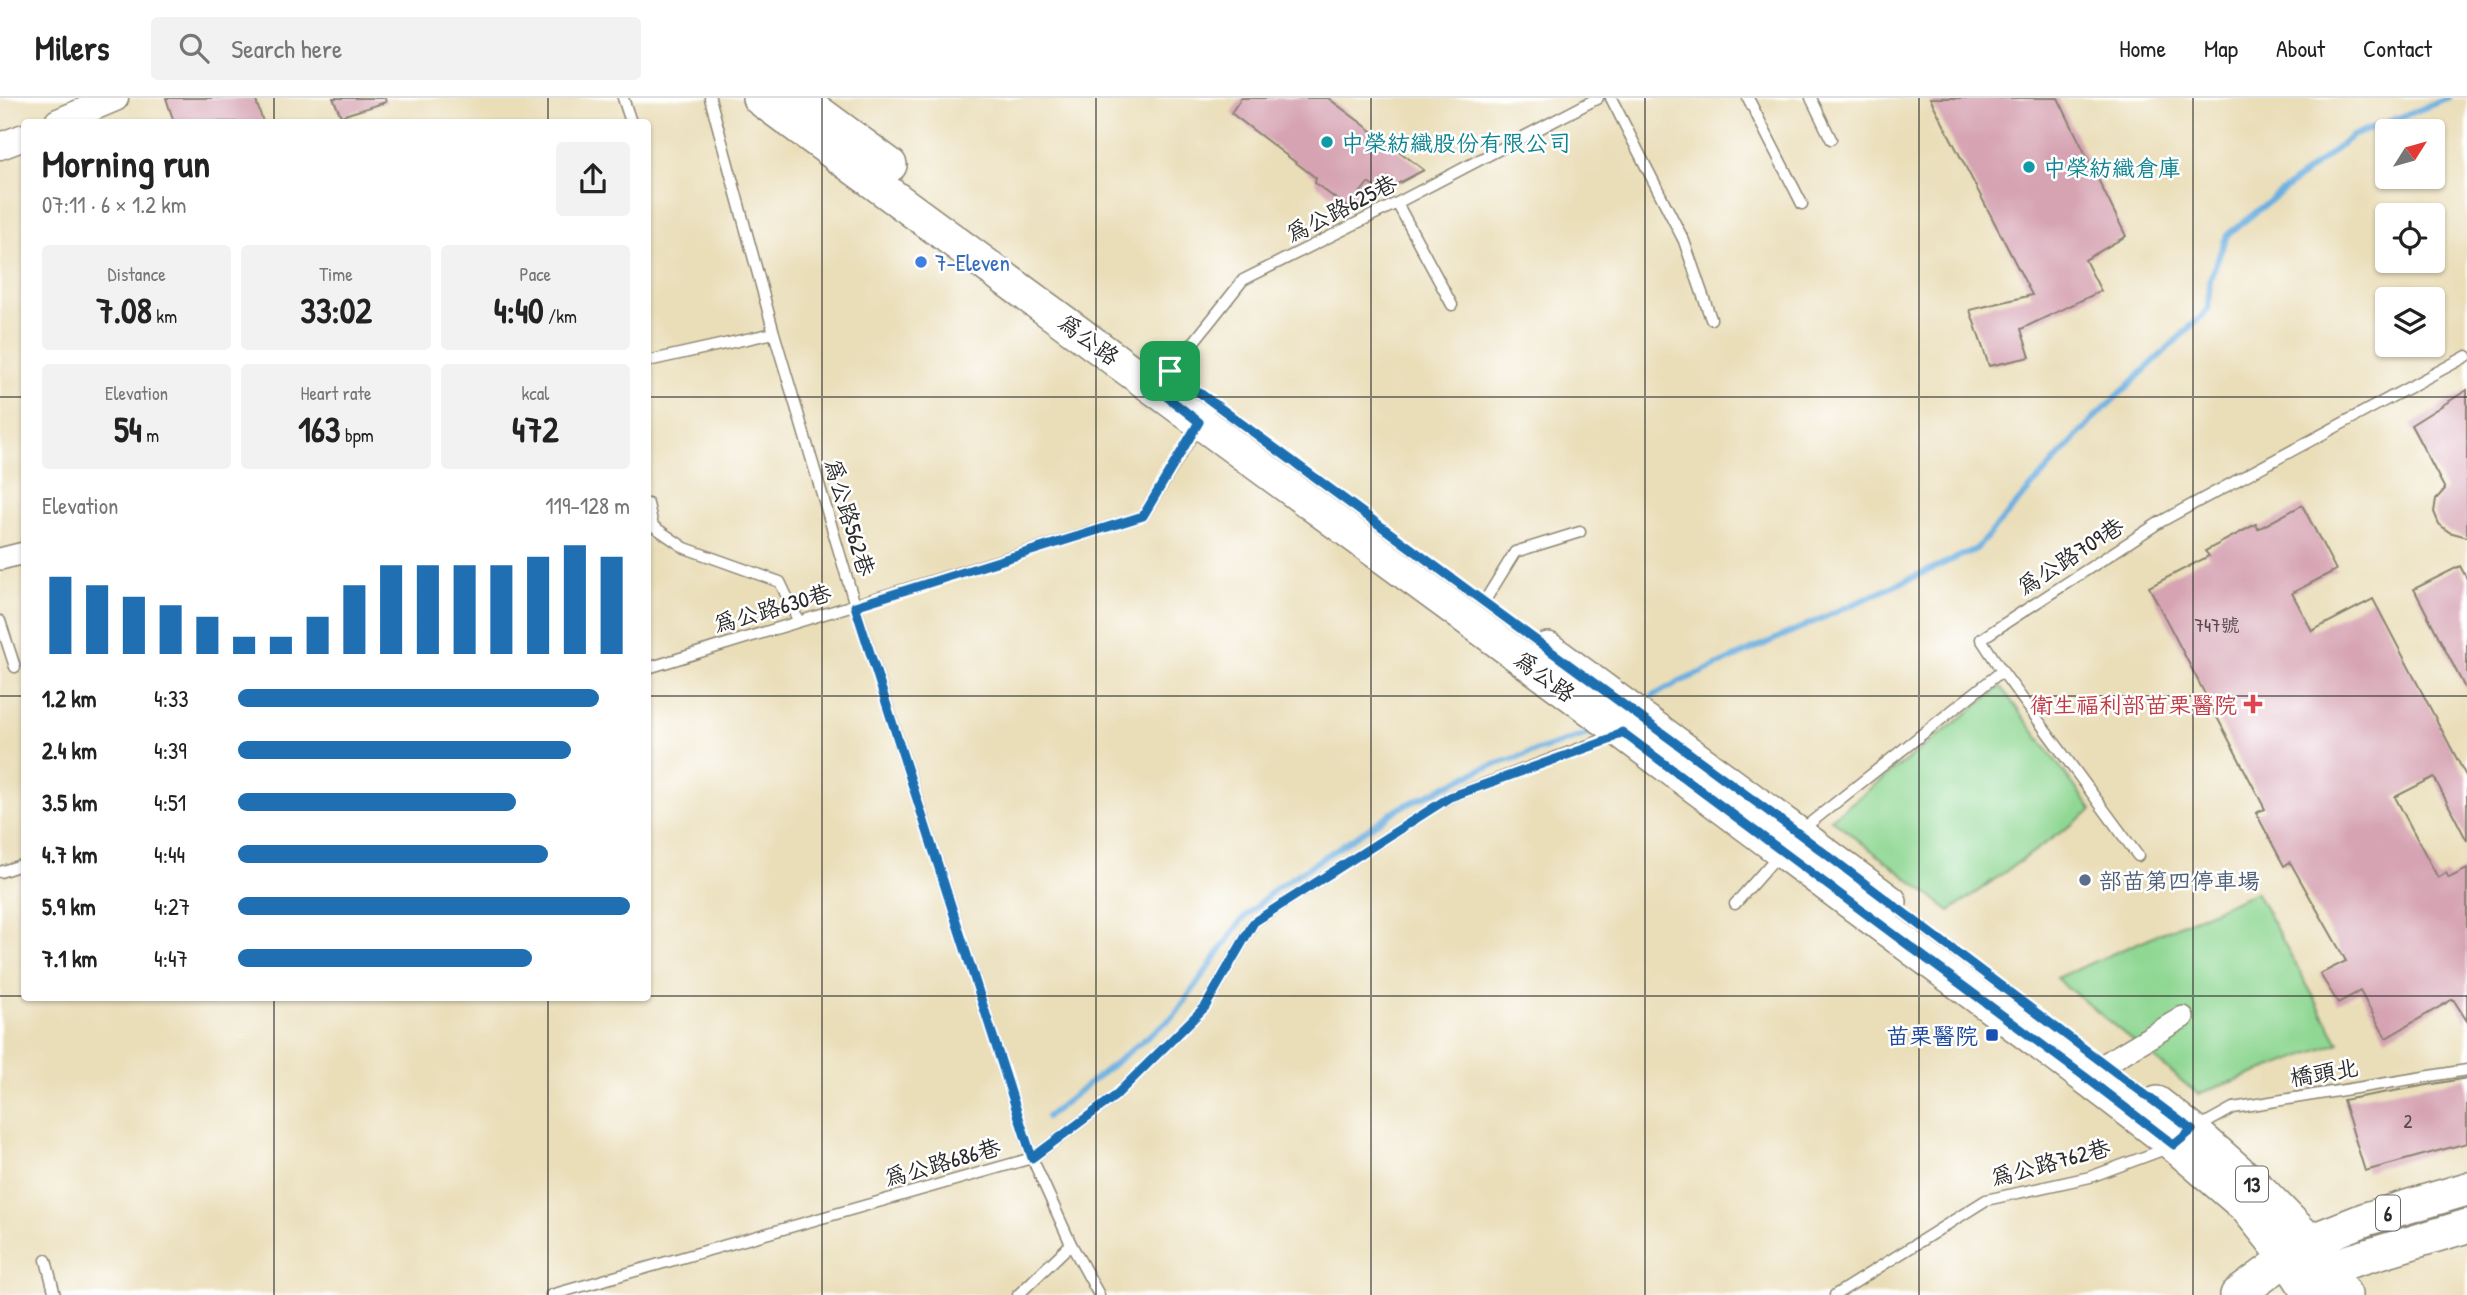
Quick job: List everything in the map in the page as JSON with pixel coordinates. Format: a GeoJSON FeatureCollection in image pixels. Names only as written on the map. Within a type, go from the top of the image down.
{"type":"FeatureCollection","features":[{"type":"Feature","properties":{"kind":"main road","name":"為公路"},"geometry":{"type":"LineString","coordinates":[[760,98],[1163,380]]}},
{"type":"Feature","properties":{"kind":"main road","name":"為公路"},"geometry":{"type":"LineString","coordinates":[[799,98],[1205,412],[1790,842],[2183,1138],[2262,1192],[2310,1276]]}},
{"type":"Feature","properties":{"kind":"main road","name":"為公路"},"geometry":{"type":"LineString","coordinates":[[1205,412],[1484,602],[1631,724]]}},
{"type":"Feature","properties":{"kind":"main road","name":"6"},"geometry":{"type":"LineString","coordinates":[[2310,1276],[2366,1219],[2467,1189]]}},
{"type":"Feature","properties":{"kind":"main road","name":"6"},"geometry":{"type":"LineString","coordinates":[[2237,1295],[2310,1276],[2467,1226]]}},
{"type":"Feature","properties":{"kind":"street"},"geometry":{"type":"LineString","coordinates":[[65,119],[116,98]]}},
{"type":"Feature","properties":{"kind":"street"},"geometry":{"type":"LineString","coordinates":[[0,146],[21,138]]}},
{"type":"Feature","properties":{"kind":"street"},"geometry":{"type":"LineString","coordinates":[[0,559],[21,554]]}},
{"type":"Feature","properties":{"kind":"street"},"geometry":{"type":"LineString","coordinates":[[2099,1073],[2183,1017]]}},
{"type":"Feature","properties":{"kind":"lane"},"geometry":{"type":"LineString","coordinates":[[623,98],[630,119]]}},
{"type":"Feature","properties":{"kind":"lane","name":"為公路562巷"},"geometry":{"type":"LineString","coordinates":[[710,98],[774,333],[855,606],[1032,1158],[1071,1244],[1099,1295]]}},
{"type":"Feature","properties":{"kind":"lane","name":"為公路625巷"},"geometry":{"type":"LineString","coordinates":[[1163,380],[1242,280],[1598,98]]}},
{"type":"Feature","properties":{"kind":"lane"},"geometry":{"type":"LineString","coordinates":[[1611,98],[1684,242],[1711,319]]}},
{"type":"Feature","properties":{"kind":"lane"},"geometry":{"type":"LineString","coordinates":[[1748,98],[1802,204]]}},
{"type":"Feature","properties":{"kind":"lane"},"geometry":{"type":"LineString","coordinates":[[1811,98],[1831,139]]}},
{"type":"Feature","properties":{"kind":"lane"},"geometry":{"type":"LineString","coordinates":[[1397,203],[1452,305]]}},
{"type":"Feature","properties":{"kind":"lane"},"geometry":{"type":"LineString","coordinates":[[651,360],[774,333]]}},
{"type":"Feature","properties":{"kind":"lane","name":"為公路709巷"},"geometry":{"type":"LineString","coordinates":[[2001,671],[1981,639],[2160,523],[2467,356]]}},
{"type":"Feature","properties":{"kind":"lane","name":"為公路630巷"},"geometry":{"type":"LineString","coordinates":[[651,667],[1143,516],[1205,412]]}},
{"type":"Feature","properties":{"kind":"lane"},"geometry":{"type":"LineString","coordinates":[[651,517],[653,526],[685,548],[780,582],[798,620]]}},
{"type":"Feature","properties":{"kind":"lane"},"geometry":{"type":"LineString","coordinates":[[1484,602],[1515,552],[1580,532]]}},
{"type":"Feature","properties":{"kind":"lane"},"geometry":{"type":"LineString","coordinates":[[0,621],[15,667]]}},
{"type":"Feature","properties":{"kind":"lane"},"geometry":{"type":"LineString","coordinates":[[1735,904],[1790,842],[2001,671],[2138,856]]}},
{"type":"Feature","properties":{"kind":"lane","name":"為公路686巷"},"geometry":{"type":"LineString","coordinates":[[551,1295],[1032,1158],[1114,1097],[1205,1007],[1254,922],[1450,797],[1609,740],[1631,724]]}},
{"type":"Feature","properties":{"kind":"lane"},"geometry":{"type":"LineString","coordinates":[[0,872],[21,865]]}},
{"type":"Feature","properties":{"kind":"lane","name":"橋頭北"},"geometry":{"type":"LineString","coordinates":[[2183,1138],[2233,1108],[2467,1070]]}},
{"type":"Feature","properties":{"kind":"lane","name":"為公路762巷"},"geometry":{"type":"LineString","coordinates":[[1835,1295],[1986,1200],[2090,1177],[2183,1138]]}},
{"type":"Feature","properties":{"kind":"lane"},"geometry":{"type":"LineString","coordinates":[[1018,1295],[1071,1244]]}},
{"type":"Feature","properties":{"kind":"lane"},"geometry":{"type":"LineString","coordinates":[[46,1261],[55,1295]]}},
{"type":"Feature","properties":{"kind":"green space"},"geometry":{"type":"Polygon","coordinates":[[[2001,687],[2092,810],[1950,911],[1831,819],[2001,687]]]}},
{"type":"Feature","properties":{"kind":"green space"},"geometry":{"type":"Polygon","coordinates":[[[2256,892],[2339,1043],[2198,1094],[2056,978],[2256,892]]]}},
{"type":"Feature","properties":{"kind":"building"},"geometry":{"type":"Polygon","coordinates":[[[166,98],[255,98],[262,119],[173,119],[166,98]]]}},
{"type":"Feature","properties":{"kind":"building"},"geometry":{"type":"Polygon","coordinates":[[[333,98],[385,98],[386,102],[341,116],[333,98]]]}},
{"type":"Feature","properties":{"kind":"building","name":"中榮紡織股份有限公司"},"geometry":{"type":"Polygon","coordinates":[[[1241,98],[1328,98],[1424,170],[1382,192],[1368,183],[1348,208],[1315,183],[1316,178],[1231,113],[1241,98]]]}},
{"type":"Feature","properties":{"kind":"building","name":"中榮紡織倉庫"},"geometry":{"type":"Polygon","coordinates":[[[1930,98],[2058,98],[2126,236],[2085,260],[2101,291],[2021,329],[2030,357],[1989,366],[1970,310],[2032,295],[1930,98]]]}},
{"type":"Feature","properties":{"kind":"building"},"geometry":{"type":"Polygon","coordinates":[[[2467,390],[2467,537],[2449,532],[2439,524],[2434,512],[2436,499],[2445,489],[2411,425],[2467,390]]]}},
{"type":"Feature","properties":{"kind":"building"},"geometry":{"type":"Polygon","coordinates":[[[2302,505],[2336,570],[2292,593],[2312,631],[2373,599],[2467,778],[2467,841],[2434,777],[2395,797],[2438,878],[2446,873],[2449,878],[2467,869],[2467,1021],[2453,999],[2386,1038],[2360,991],[2338,1003],[2320,974],[2346,961],[2290,862],[2284,866],[2256,813],[2265,809],[2149,587],[2209,556],[2205,551],[2256,524],[2258,529],[2302,505]]]}},
{"type":"Feature","properties":{"kind":"building"},"geometry":{"type":"Polygon","coordinates":[[[2460,566],[2467,579],[2467,692],[2414,589],[2460,566]]]}},
{"type":"Feature","properties":{"kind":"building"},"geometry":{"type":"Polygon","coordinates":[[[2467,1078],[2467,1143],[2365,1171],[2343,1100],[2467,1078]]]}},
{"type":"Feature","properties":{"kind":"waterway"},"geometry":{"type":"LineString","coordinates":[[1653,696],[1976,549],[2092,420],[2208,310],[2210,279],[2227,235],[2352,136],[2449,98]]}},
{"type":"Feature","properties":{"kind":"waterway"},"geometry":{"type":"LineString","coordinates":[[1047,1117],[1175,1015],[1241,921],[1275,889],[1398,809],[1482,769],[1601,730]]}},
{"type":"Feature","properties":{"kind":"place","name":"中榮紡織股份有限公司"},"geometry":{"type":"Point","coordinates":[1327,142]}},
{"type":"Feature","properties":{"kind":"place","name":"中榮紡織倉庫"},"geometry":{"type":"Point","coordinates":[2029,167]}},
{"type":"Feature","properties":{"kind":"place","name":"7-Eleven"},"geometry":{"type":"Point","coordinates":[921,262]}},
{"type":"Feature","properties":{"kind":"place","name":"衛生福利部苗栗醫院"},"geometry":{"type":"Point","coordinates":[2253,704]}},
{"type":"Feature","properties":{"kind":"place","name":"部苗第四停車場"},"geometry":{"type":"Point","coordinates":[2085,880]}},
{"type":"Feature","properties":{"kind":"place","name":"苗栗醫院"},"geometry":{"type":"Point","coordinates":[1992,1035]}},
{"type":"Feature","properties":{"kind":"route"},"geometry":{"type":"LineString","coordinates":[[1170,371],[1798,833],[2192,1130],[2174,1145],[1622,732],[1609,740],[1450,797],[1254,922],[1205,1007],[1114,1097],[1032,1158],[855,606],[1143,516],[1199,422],[1157,389],[1170,371]]}}]}
